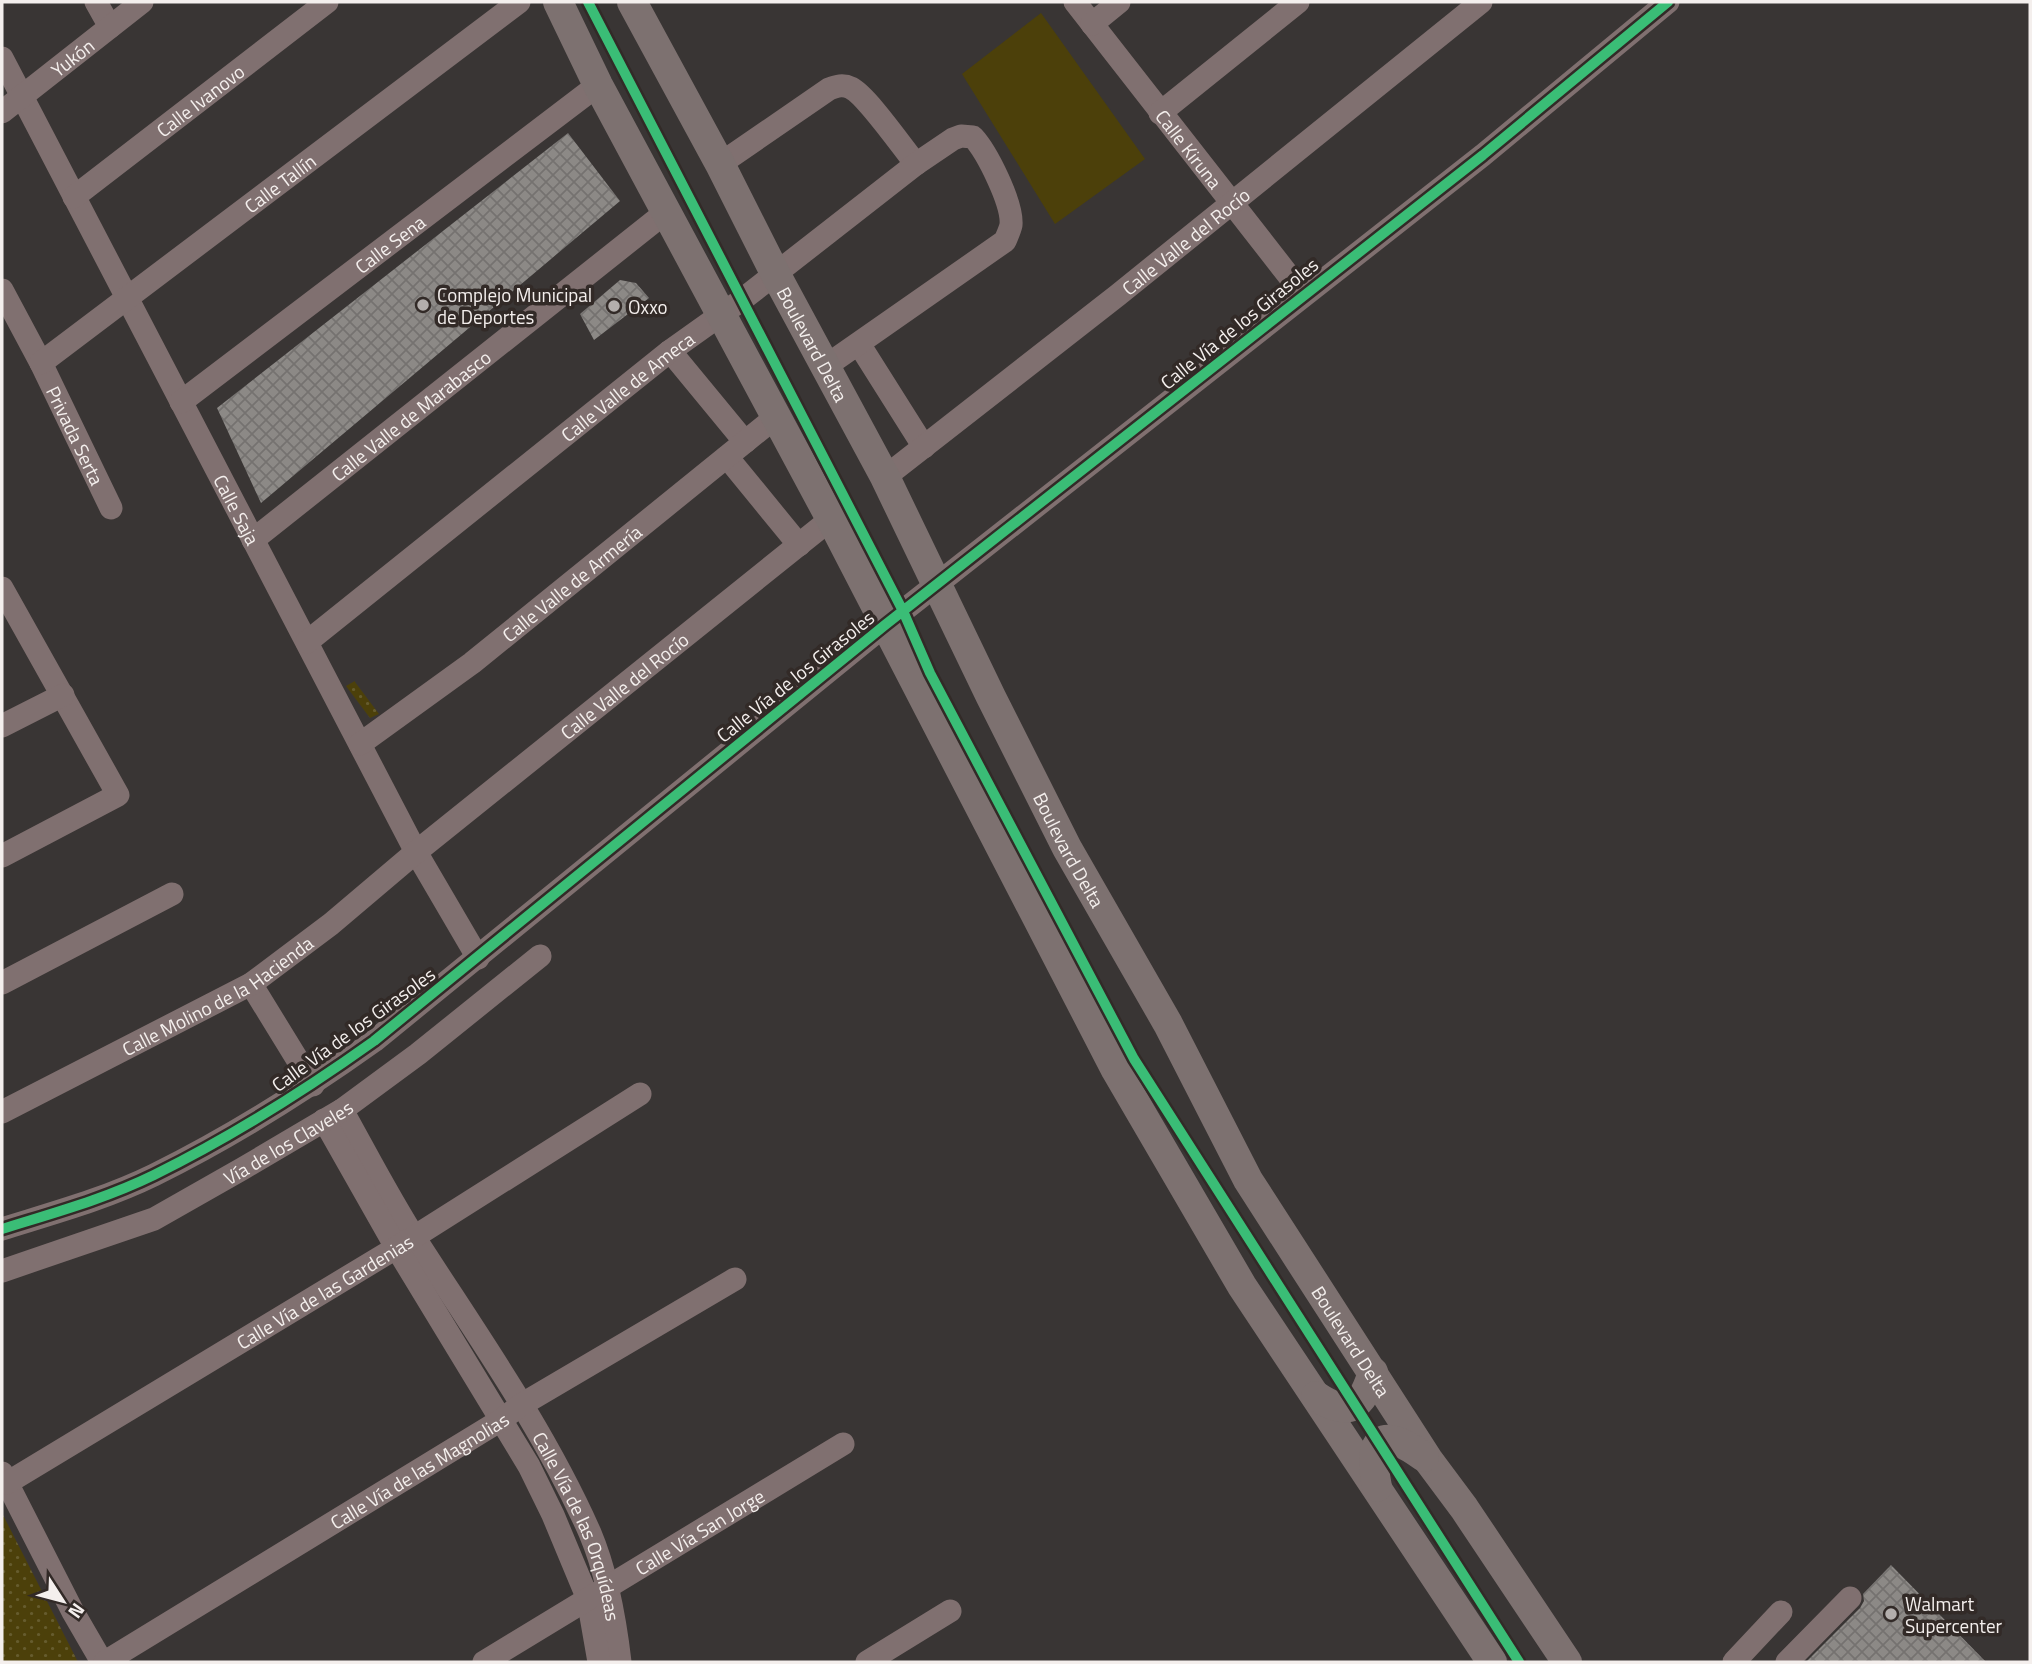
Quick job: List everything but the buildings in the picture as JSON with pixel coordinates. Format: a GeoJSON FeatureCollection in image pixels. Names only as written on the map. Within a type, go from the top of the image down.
{"type":"FeatureCollection","features":[{"type":"Feature","properties":{"kind":"main road"},"geometry":{"type":"LineString","coordinates":[[558,2],[598,85],[777,416],[1116,1070],[1242,1286],[1492,1662]]}},
{"type":"Feature","properties":{"kind":"main road","name":"Boulevard Delta"},"geometry":{"type":"LineString","coordinates":[[632,2],[886,477],[936,584],[1068,848],[1168,1024],[1248,1180],[1429,1461],[1464,1508],[1567,1662]]}},
{"type":"Feature","properties":{"kind":"main road"},"geometry":{"type":"LineString","coordinates":[[1316,1396],[1329,1405],[1350,1408],[1368,1389],[1373,1372]]}},
{"type":"Feature","properties":{"kind":"main road"},"geometry":{"type":"LineString","coordinates":[[1377,1490],[1374,1457],[1378,1443],[1383,1439],[1398,1440],[1429,1461]]}},
{"type":"Feature","properties":{"kind":"street"},"geometry":{"type":"LineString","coordinates":[[96,2],[110,27]]}},
{"type":"Feature","properties":{"kind":"street","name":"Yukón"},"geometry":{"type":"LineString","coordinates":[[2,112],[142,2]]}},
{"type":"Feature","properties":{"kind":"street","name":"Calle Ivanovo"},"geometry":{"type":"LineString","coordinates":[[74,197],[327,2]]}},
{"type":"Feature","properties":{"kind":"street","name":"Calle Tallín"},"geometry":{"type":"LineString","coordinates":[[41,363],[519,2]]}},
{"type":"Feature","properties":{"kind":"street","name":"Calle Kiruna"},"geometry":{"type":"LineString","coordinates":[[1075,2],[1303,294]]}},
{"type":"Feature","properties":{"kind":"street"},"geometry":{"type":"LineString","coordinates":[[1092,24],[1119,2]]}},
{"type":"Feature","properties":{"kind":"street"},"geometry":{"type":"LineString","coordinates":[[1160,113],[1298,2]]}},
{"type":"Feature","properties":{"kind":"street","name":"Calle Valle del Rocío"},"geometry":{"type":"LineString","coordinates":[[886,477],[1118,295],[1481,2]]}},
{"type":"Feature","properties":{"kind":"street","name":"Calle Vía de los Girasoles"},"geometry":{"type":"LineString","coordinates":[[2,1230],[73,1207],[153,1175],[313,1085],[374,1041],[936,584],[1483,155],[1653,6]]}},
{"type":"Feature","properties":{"kind":"street","name":"Calle Saja"},"geometry":{"type":"LineString","coordinates":[[2,58],[416,852],[478,958]]}},
{"type":"Feature","properties":{"kind":"street","name":"Calle Sena"},"geometry":{"type":"LineString","coordinates":[[181,402],[598,85]]}},
{"type":"Feature","properties":{"kind":"street"},"geometry":{"type":"LineString","coordinates":[[720,164],[838,86],[854,89],[864,98],[916,164]]}},
{"type":"Feature","properties":{"kind":"street","name":"Calle Valle de Ameca"},"geometry":{"type":"LineString","coordinates":[[307,642],[670,352],[916,164],[953,139],[972,136],[998,177],[1012,223],[1005,241],[859,344]]}},
{"type":"Feature","properties":{"kind":"street","name":"Calle Valle de Marabasco"},"geometry":{"type":"LineString","coordinates":[[253,540],[666,212]]}},
{"type":"Feature","properties":{"kind":"street","name":"Privada Serta"},"geometry":{"type":"LineString","coordinates":[[2,290],[41,363],[111,508]]}},
{"type":"Feature","properties":{"kind":"street"},"geometry":{"type":"LineString","coordinates":[[826,366],[859,344],[924,447]]}},
{"type":"Feature","properties":{"kind":"street"},"geometry":{"type":"LineString","coordinates":[[670,352],[799,545]]}},
{"type":"Feature","properties":{"kind":"street","name":"Calle Valle de Armería"},"geometry":{"type":"LineString","coordinates":[[360,744],[472,663],[777,416]]}},
{"type":"Feature","properties":{"kind":"street","name":"Calle Valle del Rocío"},"geometry":{"type":"LineString","coordinates":[[416,852],[831,519]]}},
{"type":"Feature","properties":{"kind":"street"},"geometry":{"type":"LineString","coordinates":[[2,856],[118,796],[63,695],[3,596]]}},
{"type":"Feature","properties":{"kind":"street"},"geometry":{"type":"LineString","coordinates":[[2,726],[63,695]]}},
{"type":"Feature","properties":{"kind":"street","name":"Calle Molino de la Hacienda"},"geometry":{"type":"LineString","coordinates":[[2,1112],[251,984],[331,924],[416,852]]}},
{"type":"Feature","properties":{"kind":"street"},"geometry":{"type":"LineString","coordinates":[[2,983],[172,894]]}},
{"type":"Feature","properties":{"kind":"street","name":"Vía de los Claveles"},"geometry":{"type":"LineString","coordinates":[[2,1271],[154,1219],[333,1115],[418,1054],[540,956]]}},
{"type":"Feature","properties":{"kind":"street"},"geometry":{"type":"LineString","coordinates":[[251,984],[313,1085]]}},
{"type":"Feature","properties":{"kind":"street","name":"Calle Vía de las Gardenias"},"geometry":{"type":"LineString","coordinates":[[4,1478],[405,1242],[640,1094]]}},
{"type":"Feature","properties":{"kind":"street","name":"Calle Vía de las Orquídeas"},"geometry":{"type":"LineString","coordinates":[[333,1115],[597,1592],[620,1662]]}},
{"type":"Feature","properties":{"kind":"street","name":"Calle Vía de las Orquídeas"},"geometry":{"type":"LineString","coordinates":[[405,1242],[521,1405],[590,1535],[597,1592],[599,1662]]}},
{"type":"Feature","properties":{"kind":"street","name":"Calle Vía de las Magnolias"},"geometry":{"type":"LineString","coordinates":[[103,1662],[502,1420],[521,1405],[735,1279]]}},
{"type":"Feature","properties":{"kind":"street","name":"Calle Vía San Jorge"},"geometry":{"type":"LineString","coordinates":[[484,1662],[843,1444]]}},
{"type":"Feature","properties":{"kind":"street"},"geometry":{"type":"LineString","coordinates":[[4,1478],[73,1612],[103,1662]]}},
{"type":"Feature","properties":{"kind":"street"},"geometry":{"type":"LineString","coordinates":[[1787,1662],[1850,1598]]}},
{"type":"Feature","properties":{"kind":"street"},"geometry":{"type":"LineString","coordinates":[[867,1662],[950,1611]]}},
{"type":"Feature","properties":{"kind":"street"},"geometry":{"type":"LineString","coordinates":[[1734,1662],[1782,1612]]}},
{"type":"Feature","properties":{"kind":"shaded area"},"geometry":{"type":"Polygon","coordinates":[[[1041,13],[1145,159],[1055,224],[962,74],[1041,13]]]}},
{"type":"Feature","properties":{"kind":"shaded area"},"geometry":{"type":"Polygon","coordinates":[[[355,681],[379,714],[370,718],[346,686],[355,681]]]}},
{"type":"Feature","properties":{"kind":"shaded area"},"geometry":{"type":"Polygon","coordinates":[[[2,1513],[78,1662],[2,1662],[2,1513]]]}},
{"type":"Feature","properties":{"kind":"cycle path"},"geometry":{"type":"LineString","coordinates":[[588,2],[903,611],[930,673],[1134,1059],[1519,1662]]}},
{"type":"Feature","properties":{"kind":"cycle path"},"geometry":{"type":"LineString","coordinates":[[2,1229],[98,1198],[154,1175],[267,1112],[374,1041],[885,625],[1483,155],[1668,2]]}},
{"type":"Feature","properties":{"kind":"place","name":"Complejo Municipal de Deportes"},"geometry":{"type":"Point","coordinates":[423,305]}},
{"type":"Feature","properties":{"kind":"place","name":"Oxxo"},"geometry":{"type":"Point","coordinates":[614,306]}},
{"type":"Feature","properties":{"kind":"place","name":"Walmart Supercenter"},"geometry":{"type":"Point","coordinates":[1891,1614]}}]}
